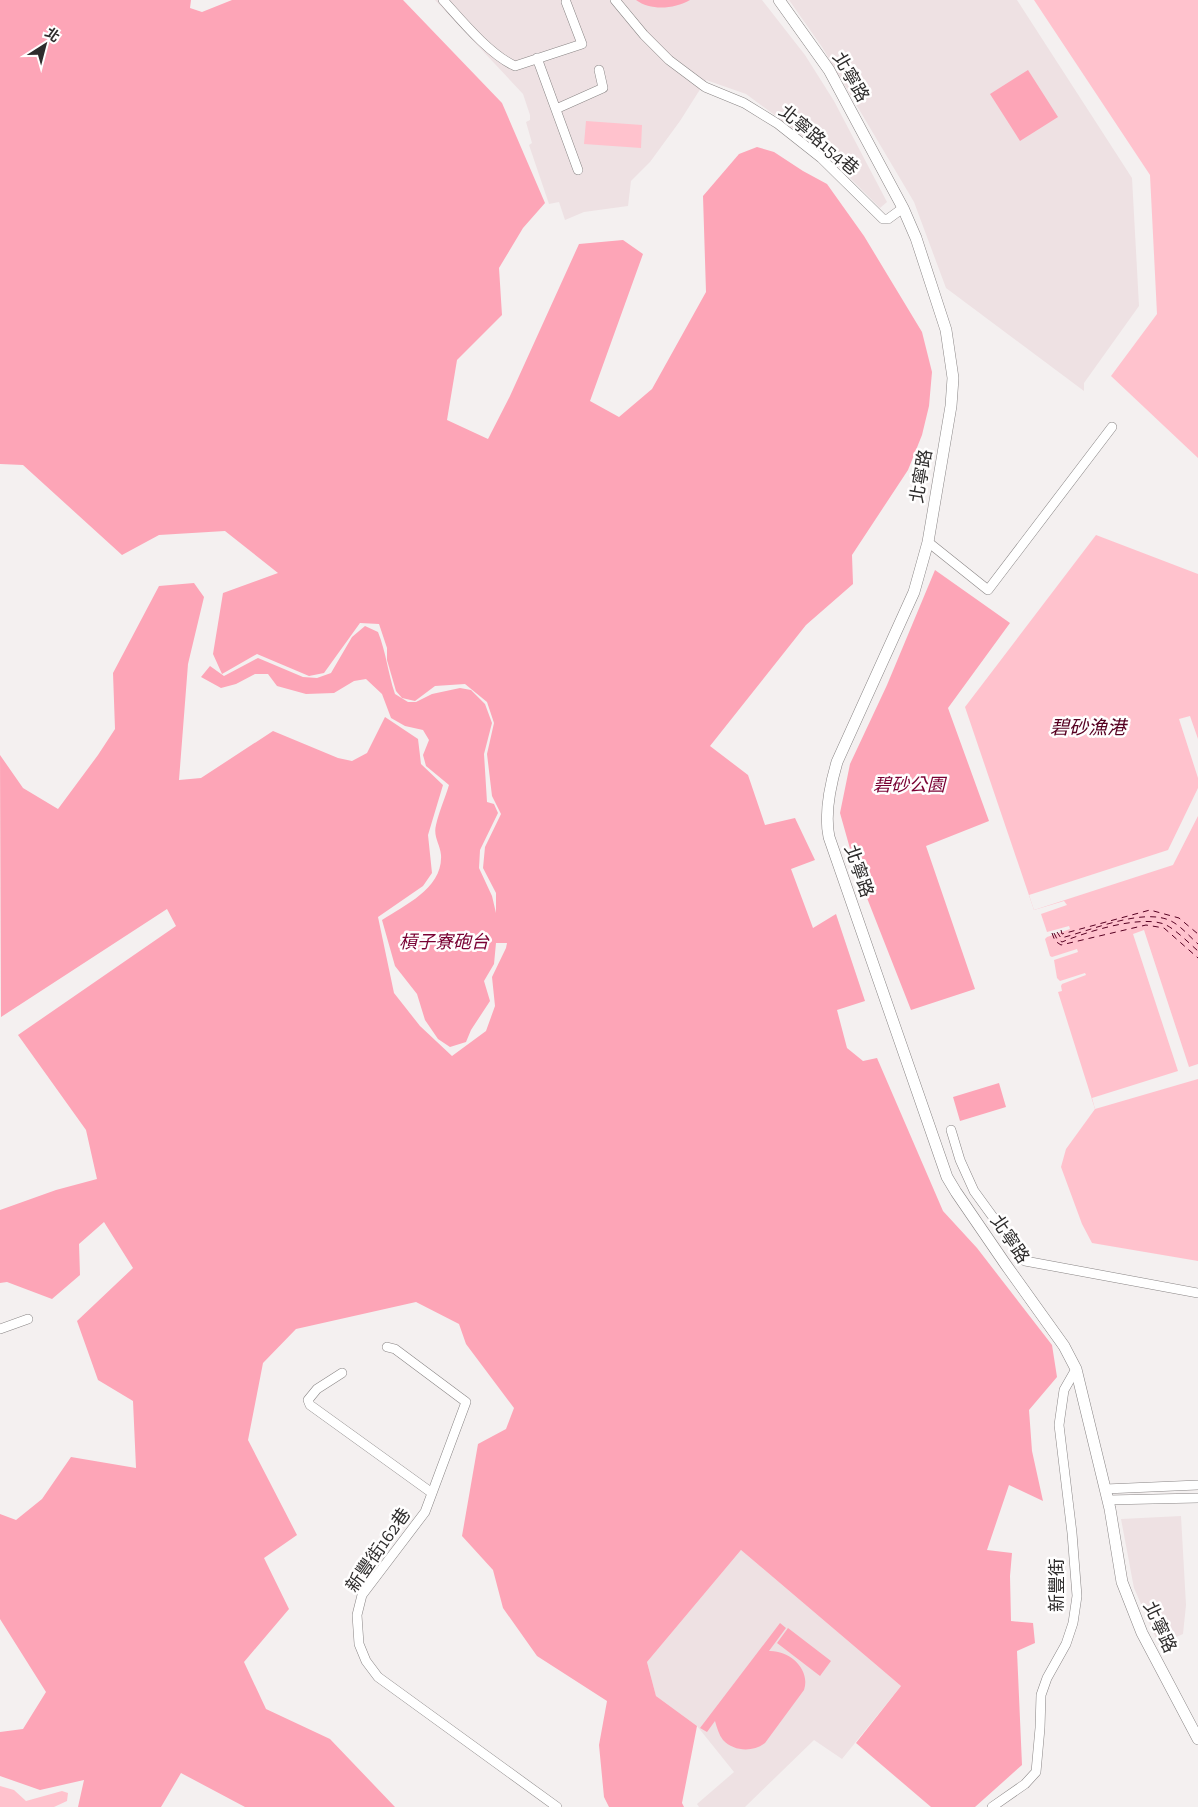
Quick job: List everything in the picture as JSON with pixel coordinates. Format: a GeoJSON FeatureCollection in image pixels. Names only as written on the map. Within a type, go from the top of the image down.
{"type":"FeatureCollection","features":[{"type":"Feature","properties":{"kind":"main road","name":"北寧路"},"geometry":{"type":"LineString","coordinates":[[779,0],[829,70],[903,208],[916,238],[943,316],[952,365],[951,406],[928,542],[920,574],[914,592],[837,762],[826,817],[827,828],[874,970],[947,1177],[1006,1265],[1064,1346],[1076,1369],[1106,1495],[1122,1582],[1147,1641],[1198,1739]]}},
{"type":"Feature","properties":{"kind":"street"},"geometry":{"type":"LineString","coordinates":[[443,0],[505,62],[515,66],[582,44],[566,2]]}},
{"type":"Feature","properties":{"kind":"street","name":"北寧路154巷"},"geometry":{"type":"LineString","coordinates":[[616,0],[644,35],[669,60],[705,86],[744,103],[778,124],[821,158],[883,219],[888,219],[903,208]]}},
{"type":"Feature","properties":{"kind":"street"},"geometry":{"type":"LineString","coordinates":[[537,58],[578,170]]}},
{"type":"Feature","properties":{"kind":"street"},"geometry":{"type":"LineString","coordinates":[[556,109],[603,88],[599,70]]}},
{"type":"Feature","properties":{"kind":"street"},"geometry":{"type":"LineString","coordinates":[[928,542],[988,590],[1112,426]]}},
{"type":"Feature","properties":{"kind":"street"},"geometry":{"type":"LineString","coordinates":[[950,1130],[960,1160],[974,1191],[1025,1261],[1198,1293]]}},
{"type":"Feature","properties":{"kind":"street"},"geometry":{"type":"LineString","coordinates":[[0,1329],[28,1319]]}},
{"type":"Feature","properties":{"kind":"street","name":"新豐街162巷"},"geometry":{"type":"LineString","coordinates":[[386,1347],[395,1349],[466,1402],[425,1512],[362,1595],[357,1615],[359,1644],[366,1662],[378,1677],[557,1807]]}},
{"type":"Feature","properties":{"kind":"street","name":"新豐街"},"geometry":{"type":"LineString","coordinates":[[992,1807],[1025,1784],[1036,1772],[1041,1695],[1047,1678],[1066,1644],[1073,1623],[1077,1596],[1072,1533],[1059,1425],[1064,1390],[1076,1369]]}},
{"type":"Feature","properties":{"kind":"street"},"geometry":{"type":"LineString","coordinates":[[342,1373],[313,1393],[308,1400],[310,1405],[432,1493]]}},
{"type":"Feature","properties":{"kind":"street"},"geometry":{"type":"LineString","coordinates":[[1106,1495],[1198,1485]]}},
{"type":"Feature","properties":{"kind":"street"},"geometry":{"type":"LineString","coordinates":[[1106,1495],[1198,1498]]}},
{"type":"Feature","properties":{"kind":"shaded area"},"geometry":{"type":"Polygon","coordinates":[[[435,0],[762,0],[805,55],[834,101],[887,202],[880,208],[823,151],[746,94],[706,80],[680,121],[650,162],[631,181],[628,206],[584,212],[565,220],[559,202],[549,204],[529,145],[532,143],[526,122],[530,120],[530,115],[523,94],[435,0]]]}},
{"type":"Feature","properties":{"kind":"shaded area"},"geometry":{"type":"Polygon","coordinates":[[[789,0],[1017,0],[1132,178],[1139,306],[1084,383],[1084,391],[946,288],[914,202],[822,47],[789,0]]]}},
{"type":"Feature","properties":{"kind":"shaded area"},"geometry":{"type":"Polygon","coordinates":[[[1181,1516],[1186,1605],[1183,1634],[1159,1645],[1134,1588],[1121,1519],[1181,1516]]]}},
{"type":"Feature","properties":{"kind":"shaded area"},"geometry":{"type":"Polygon","coordinates":[[[741,1550],[901,1686],[842,1759],[814,1740],[745,1807],[699,1807],[697,1804],[734,1772],[697,1726],[656,1696],[647,1662],[741,1550]]]}},
{"type":"Feature","properties":{"kind":"green space","name":"槓子寮砲台"},"geometry":{"type":"Polygon","coordinates":[[[0,0],[191,0],[190,8],[202,12],[232,0],[403,0],[502,103],[545,203],[523,228],[499,268],[502,315],[457,360],[447,420],[488,439],[510,396],[579,244],[623,240],[643,254],[590,401],[619,417],[652,389],[706,292],[703,196],[739,154],[757,147],[774,152],[827,184],[864,236],[922,332],[932,372],[929,406],[922,435],[908,470],[852,555],[853,584],[806,625],[710,746],[748,775],[765,825],[795,818],[815,860],[791,869],[813,928],[836,914],[865,1001],[837,1010],[847,1048],[863,1061],[877,1058],[943,1211],[977,1248],[1052,1345],[1057,1377],[1029,1410],[1032,1451],[1043,1501],[1009,1485],[987,1550],[1012,1553],[1010,1576],[1011,1621],[1033,1623],[1035,1643],[1017,1651],[1022,1765],[975,1807],[931,1807],[856,1743],[901,1686],[741,1550],[647,1662],[656,1696],[697,1726],[682,1803],[684,1807],[609,1807],[604,1797],[599,1745],[607,1701],[537,1656],[503,1608],[493,1570],[462,1536],[478,1444],[506,1429],[514,1408],[466,1344],[459,1324],[416,1302],[296,1329],[263,1363],[248,1440],[297,1535],[264,1558],[289,1609],[244,1662],[266,1709],[330,1739],[395,1807],[245,1807],[181,1773],[161,1807],[78,1807],[84,1780],[40,1790],[0,1776],[0,1732],[23,1729],[46,1692],[0,1619],[0,1514],[16,1520],[42,1499],[71,1457],[136,1468],[133,1401],[98,1380],[77,1321],[133,1268],[104,1222],[79,1244],[80,1275],[52,1299],[7,1282],[0,1283],[0,1210],[56,1190],[97,1179],[86,1130],[18,1035],[176,926],[167,909],[1,1017],[0,755],[23,788],[58,809],[115,729],[113,673],[159,586],[194,583],[204,597],[188,664],[179,780],[201,778],[273,731],[338,758],[352,761],[367,753],[385,717],[418,739],[421,764],[443,785],[428,835],[432,873],[423,886],[378,917],[394,993],[420,1026],[452,1056],[486,1031],[495,1006],[492,977],[507,943],[496,943],[494,964],[484,981],[490,1001],[471,1030],[466,1042],[450,1047],[438,1039],[425,1020],[417,994],[395,966],[382,920],[421,894],[436,877],[440,867],[441,855],[435,829],[449,785],[426,766],[423,755],[429,740],[423,730],[405,726],[391,718],[382,694],[366,679],[354,681],[334,693],[306,694],[277,686],[268,674],[255,674],[236,684],[221,688],[201,677],[210,666],[224,676],[258,658],[303,677],[317,678],[331,673],[352,637],[365,626],[378,632],[395,694],[408,702],[416,702],[432,694],[460,688],[471,690],[485,704],[492,723],[484,754],[487,802],[494,804],[498,813],[480,850],[479,868],[492,896],[496,913],[496,893],[483,868],[485,847],[501,814],[492,796],[487,754],[494,723],[487,702],[465,684],[435,686],[415,701],[402,698],[396,691],[387,660],[387,648],[379,624],[360,623],[324,673],[309,676],[257,654],[222,674],[213,654],[223,593],[278,573],[225,531],[159,535],[122,555],[23,465],[0,464],[0,0]]]}},
{"type":"Feature","properties":{"kind":"green space"},"geometry":{"type":"Polygon","coordinates":[[[636,0],[690,0],[663,8],[642,4],[636,0]]]}},
{"type":"Feature","properties":{"kind":"green space"},"geometry":{"type":"Polygon","coordinates":[[[1028,70],[1058,117],[1020,141],[990,94],[1028,70]]]}},
{"type":"Feature","properties":{"kind":"green space","name":"碧砂公園"},"geometry":{"type":"Polygon","coordinates":[[[935,570],[1010,623],[948,708],[989,821],[926,846],[975,989],[911,1010],[856,870],[840,813],[850,764],[887,685],[935,570]]]}},
{"type":"Feature","properties":{"kind":"green space"},"geometry":{"type":"Polygon","coordinates":[[[999,1083],[1006,1107],[960,1121],[953,1097],[999,1083]]]}},
{"type":"Feature","properties":{"kind":"green space"},"geometry":{"type":"Polygon","coordinates":[[[780,1623],[786,1628],[769,1651],[784,1654],[797,1662],[804,1675],[804,1690],[765,1743],[755,1748],[738,1749],[723,1740],[715,1721],[707,1732],[700,1728],[780,1623]]]}},
{"type":"Feature","properties":{"kind":"green space"},"geometry":{"type":"Polygon","coordinates":[[[788,1628],[831,1661],[820,1676],[777,1643],[788,1628]]]}},
{"type":"Feature","properties":{"kind":"water"},"geometry":{"type":"Polygon","coordinates":[[[1034,0],[1198,0],[1198,458],[1111,376],[1157,314],[1150,175],[1034,0]]]}},
{"type":"Feature","properties":{"kind":"water"},"geometry":{"type":"Polygon","coordinates":[[[586,121],[642,125],[641,148],[584,144],[586,121]]]}},
{"type":"Feature","properties":{"kind":"water","name":"碧砂漁港"},"geometry":{"type":"Polygon","coordinates":[[[1096,535],[1198,574],[1198,1261],[1092,1243],[1082,1224],[1061,1167],[1066,1149],[1095,1109],[1058,992],[1062,991],[1062,984],[1086,975],[1085,973],[1060,981],[1057,978],[1054,960],[1078,952],[1077,949],[1050,956],[1045,939],[1070,929],[1069,926],[1047,932],[1041,914],[1067,905],[1064,901],[1034,910],[965,707],[1096,535]]]}},
{"type":"Feature","properties":{"kind":"water"},"geometry":{"type":"Polygon","coordinates":[[[0,1786],[14,1790],[26,1801],[62,1791],[68,1793],[67,1801],[54,1807],[0,1807],[0,1786]]]}},
{"type":"Feature","properties":{"kind":"pier"},"geometry":{"type":"Polygon","coordinates":[[[1190,716],[1198,739],[1198,778],[1179,719],[1190,716]]]}},
{"type":"Feature","properties":{"kind":"pier"},"geometry":{"type":"Polygon","coordinates":[[[1198,788],[1198,816],[1173,865],[1034,910],[1029,895],[1168,850],[1198,788]]]}},
{"type":"Feature","properties":{"kind":"pier"},"geometry":{"type":"Polygon","coordinates":[[[1144,930],[1189,1067],[1198,1064],[1198,1079],[1095,1109],[1092,1098],[1178,1071],[1133,934],[1144,930]]]}},
{"type":"Feature","properties":{"kind":"ferry route"},"geometry":{"type":"LineString","coordinates":[[1061,930],[1062,934],[1150,910],[1179,918],[1198,934]]}},
{"type":"Feature","properties":{"kind":"ferry route"},"geometry":{"type":"LineString","coordinates":[[1057,932],[1061,938],[1132,918],[1159,917],[1175,923],[1198,944]]}},
{"type":"Feature","properties":{"kind":"ferry route"},"geometry":{"type":"LineString","coordinates":[[1054,933],[1057,939],[1062,942],[1113,926],[1127,923],[1153,922],[1164,924],[1172,929],[1198,951]]}},
{"type":"Feature","properties":{"kind":"ferry route"},"geometry":{"type":"LineString","coordinates":[[1052,933],[1055,941],[1061,945],[1146,925],[1164,928],[1198,958]]}}]}
